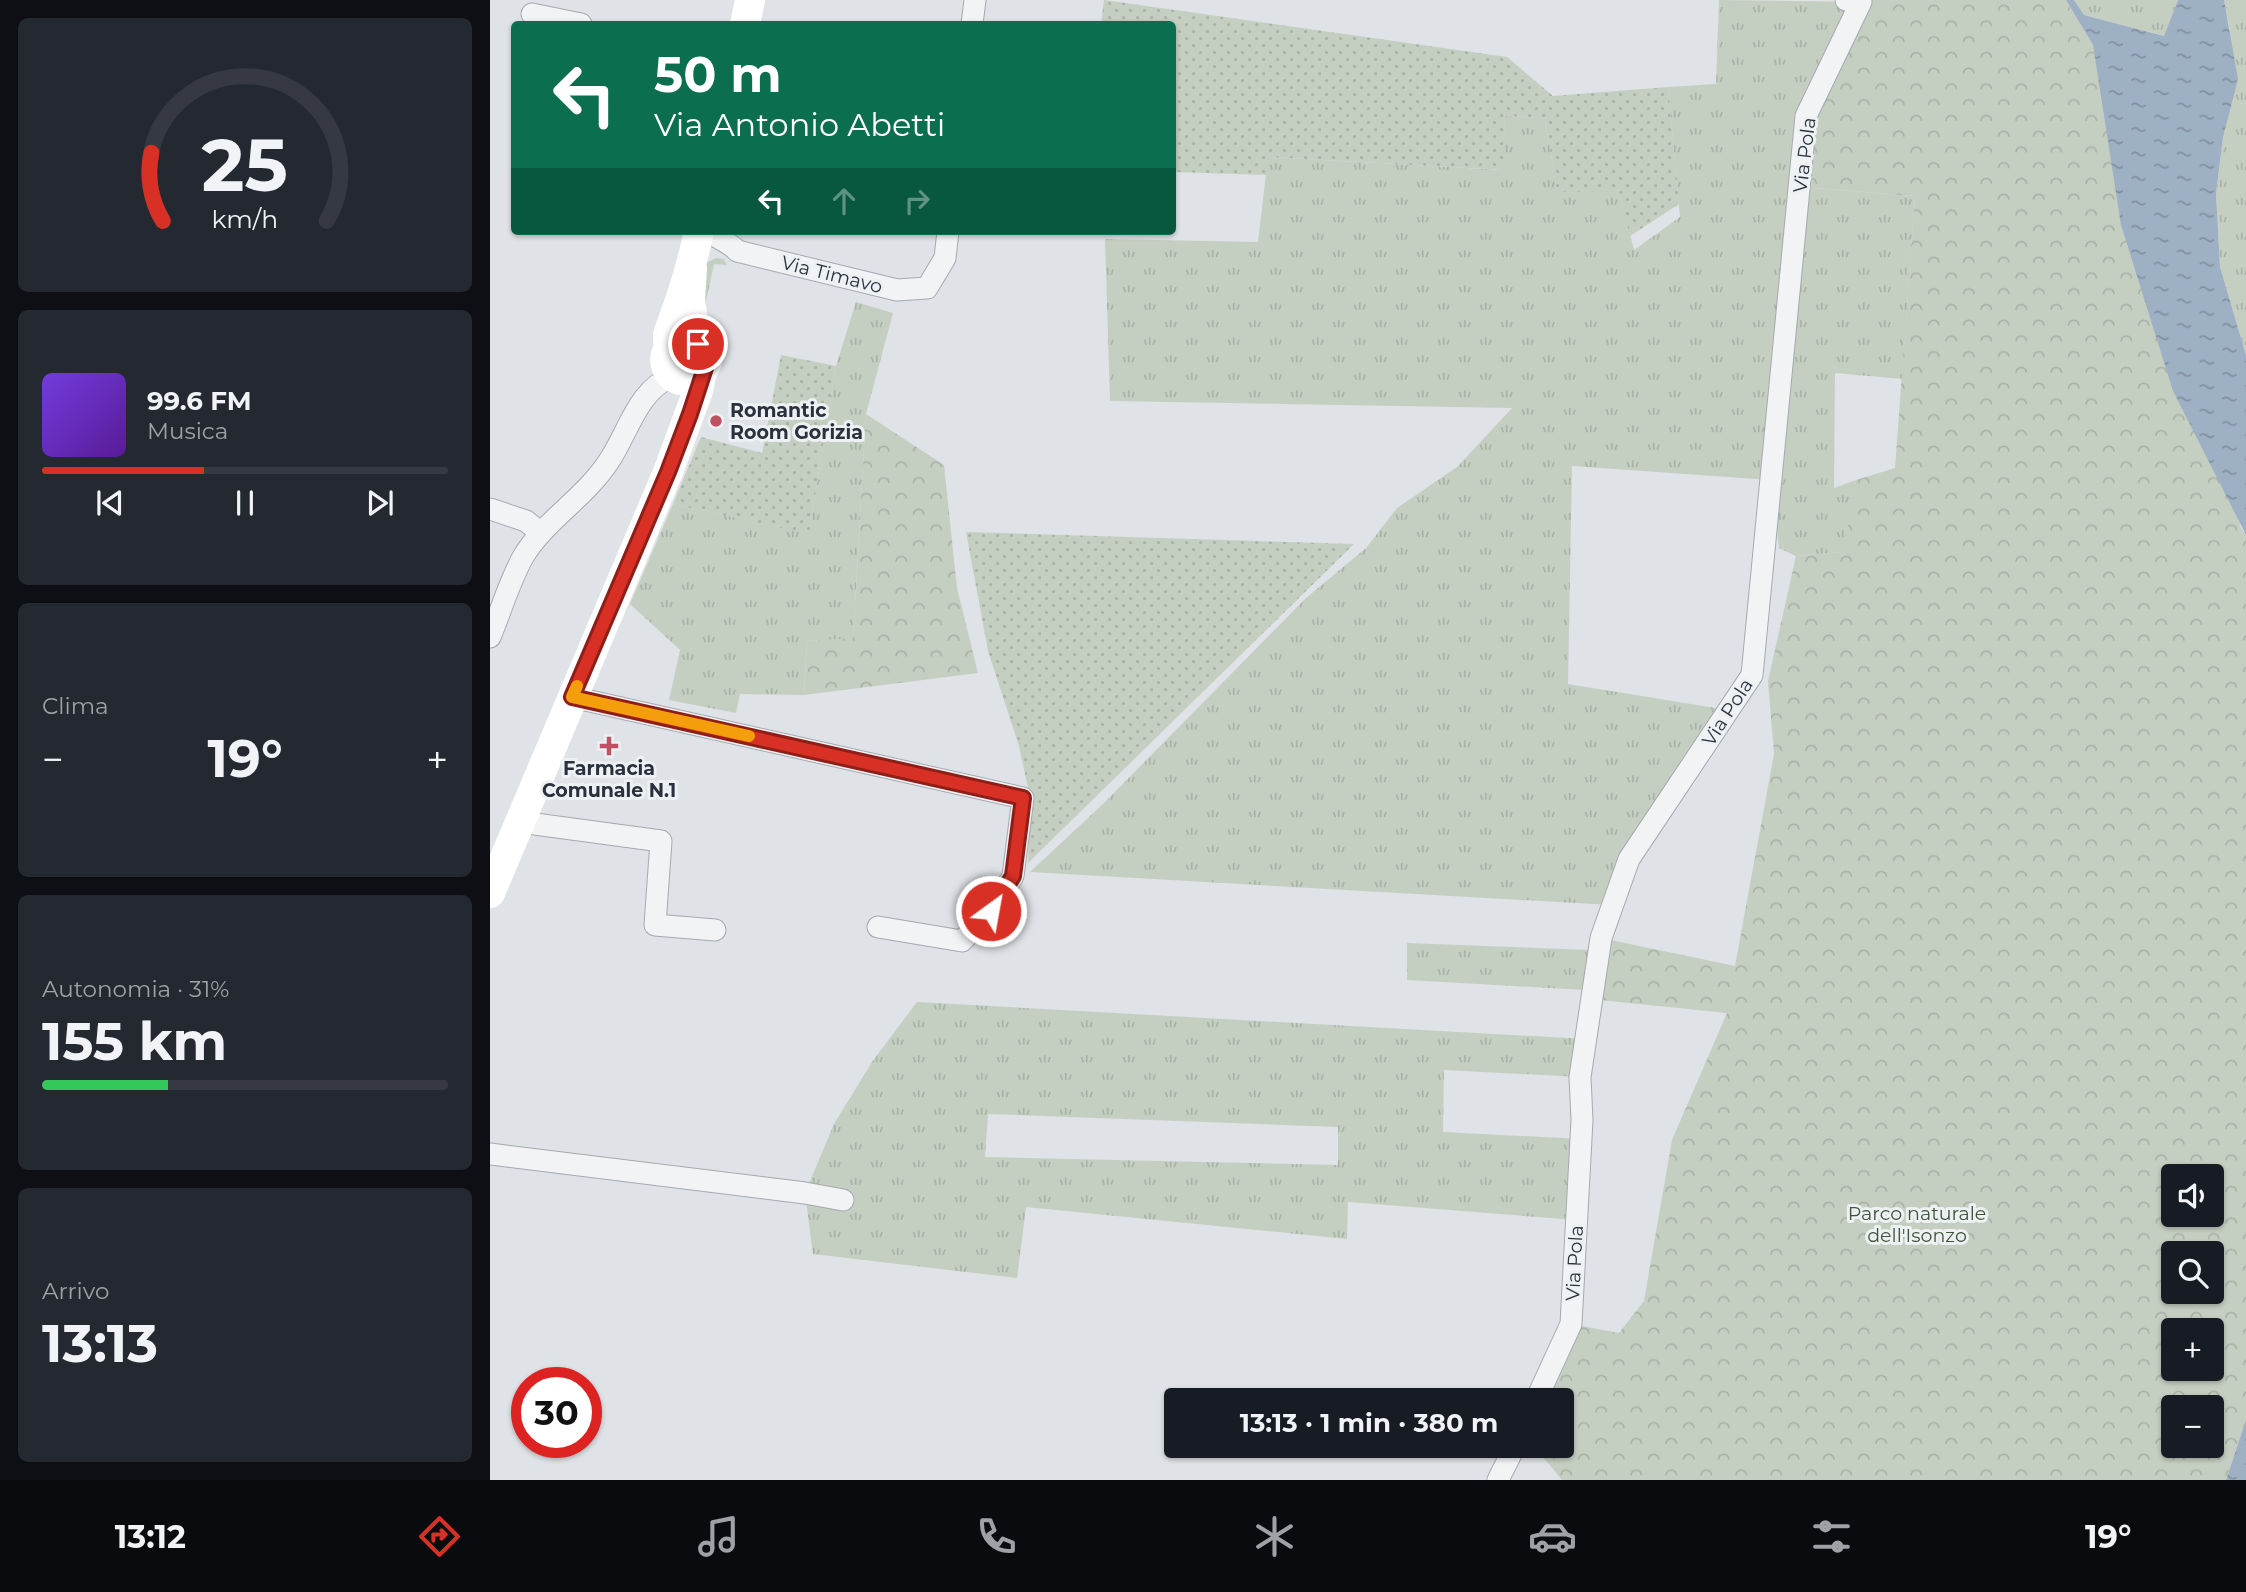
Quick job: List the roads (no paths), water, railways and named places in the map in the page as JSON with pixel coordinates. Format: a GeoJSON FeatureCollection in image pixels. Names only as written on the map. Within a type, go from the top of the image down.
{"type":"FeatureCollection","features":[{"type":"Feature","properties":{"kind":"main road"},"geometry":{"type":"LineString","coordinates":[[746,21],[750,0]]}},
{"type":"Feature","properties":{"kind":"main road"},"geometry":{"type":"LineString","coordinates":[[490,893],[668,472],[679,437],[681,363],[668,341],[668,334],[695,253]]}},
{"type":"Feature","properties":{"kind":"street"},"geometry":{"type":"LineString","coordinates":[[972,21],[975,0]]}},
{"type":"Feature","properties":{"kind":"street","name":"Via Pola"},"geometry":{"type":"LineString","coordinates":[[1542,1388],[1571,1324],[1582,1120],[1580,1077],[1601,938],[1629,859],[1752,675],[1806,116],[1854,1]]}},
{"type":"Feature","properties":{"kind":"street"},"geometry":{"type":"LineString","coordinates":[[532,14],[566,21]]}},
{"type":"Feature","properties":{"kind":"street","name":"Via Timavo"},"geometry":{"type":"LineString","coordinates":[[713,235],[737,251]]}},
{"type":"Feature","properties":{"kind":"street","name":"Via Timavo"},"geometry":{"type":"LineString","coordinates":[[695,253],[730,254],[737,251],[897,290],[927,288],[945,258],[948,235]]}},
{"type":"Feature","properties":{"kind":"street"},"geometry":{"type":"LineString","coordinates":[[490,637],[522,558],[541,533],[593,483],[610,461],[641,403],[653,367],[681,363]]}},
{"type":"Feature","properties":{"kind":"street"},"geometry":{"type":"LineString","coordinates":[[490,509],[526,520],[541,533]]}},
{"type":"Feature","properties":{"kind":"street"},"geometry":{"type":"LineString","coordinates":[[572,697],[1023,798],[1013,876],[991,911],[961,941],[878,927]]}},
{"type":"Feature","properties":{"kind":"street"},"geometry":{"type":"LineString","coordinates":[[520,822],[661,841],[654,925],[715,930]]}},
{"type":"Feature","properties":{"kind":"street"},"geometry":{"type":"LineString","coordinates":[[490,1154],[843,1200]]}},
{"type":"Feature","properties":{"kind":"street"},"geometry":{"type":"LineString","coordinates":[[1498,1480],[1509,1458]]}},
{"type":"Feature","properties":{"kind":"water"},"geometry":{"type":"Polygon","coordinates":[[[2066,0],[2074,0],[2084,15],[2164,36],[2178,0],[2224,0],[2238,79],[2223,137],[2216,194],[2220,267],[2246,355],[2246,535],[2173,391],[2121,225],[2093,45],[2066,0]]]}},
{"type":"Feature","properties":{"kind":"water"},"geometry":{"type":"Polygon","coordinates":[[[2246,1420],[2246,1480],[2226,1480],[2246,1420]]]}},
{"type":"Feature","properties":{"kind":"place","name":"Romantic Room Gorizia"},"geometry":{"type":"Point","coordinates":[716,421]}},
{"type":"Feature","properties":{"kind":"place","name":"Farmacia Comunale N.1"},"geometry":{"type":"Point","coordinates":[609,746]}},
{"type":"Feature","properties":{"kind":"park label","name":"Parco naturale dell'Isonzo"},"geometry":{"type":"Point","coordinates":[1917,1224]}}]}
